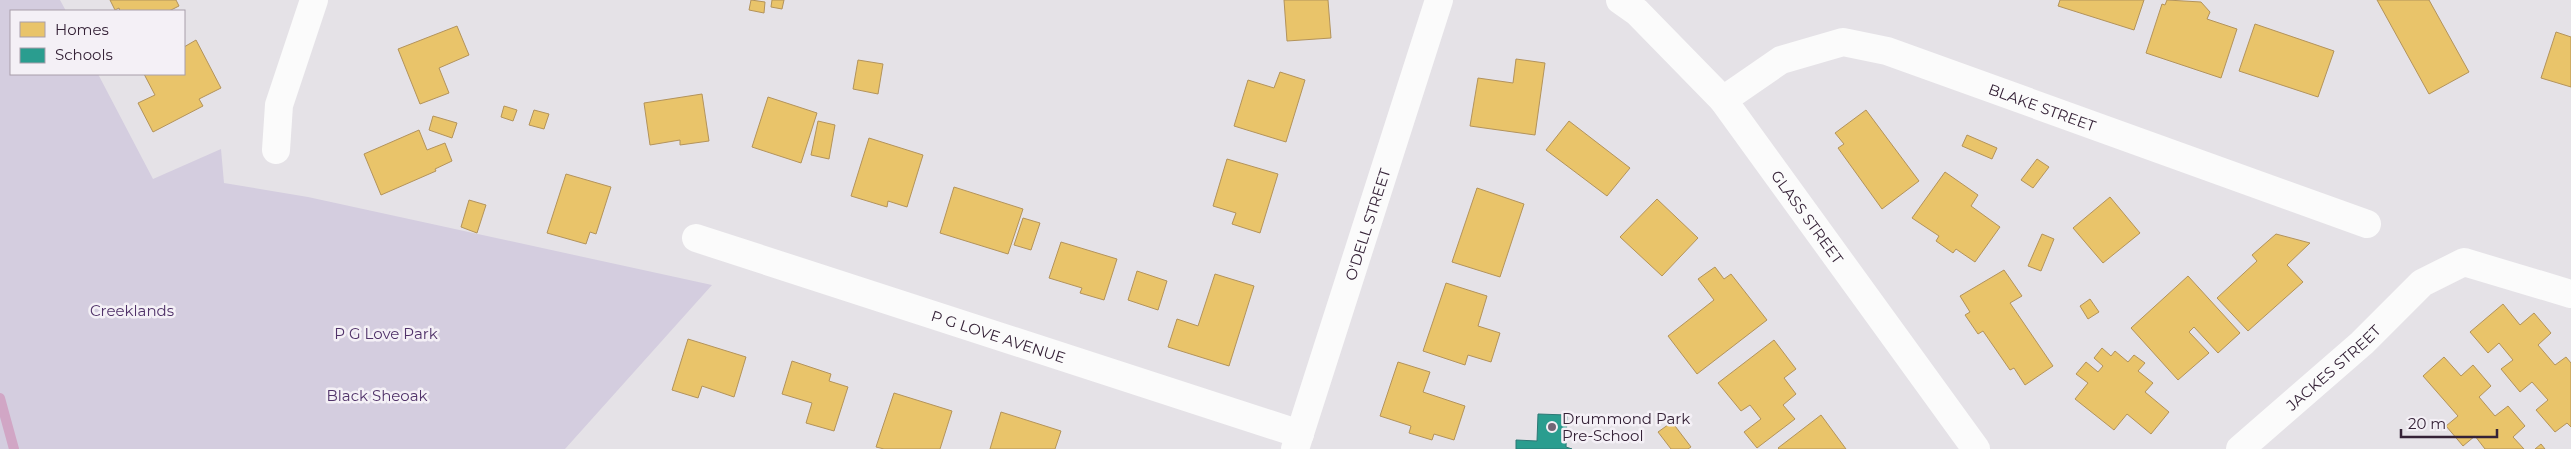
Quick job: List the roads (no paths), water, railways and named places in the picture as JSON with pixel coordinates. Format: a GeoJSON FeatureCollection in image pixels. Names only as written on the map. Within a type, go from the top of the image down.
{"type":"FeatureCollection","features":[{"type":"Feature","properties":{"kind":"street"},"geometry":{"type":"LineString","coordinates":[[276,150],[279,105],[314,0]]}},
{"type":"Feature","properties":{"kind":"street","name":"O'DELL STREET"},"geometry":{"type":"LineString","coordinates":[[1297,441],[1439,0]]}},
{"type":"Feature","properties":{"kind":"street","name":"GLASS STREET"},"geometry":{"type":"LineString","coordinates":[[1620,0],[1637,12],[1723,100],[1976,449]]}},
{"type":"Feature","properties":{"kind":"street","name":"BLAKE STREET"},"geometry":{"type":"LineString","coordinates":[[1723,100],[1781,60],[1843,42],[1887,50],[2367,224]]}},
{"type":"Feature","properties":{"kind":"street","name":"P G LOVE AVENUE"},"geometry":{"type":"LineString","coordinates":[[696,238],[1297,441]]}},
{"type":"Feature","properties":{"kind":"street","name":"JACKES STREET"},"geometry":{"type":"LineString","coordinates":[[2240,449],[2362,343],[2422,283],[2464,262],[2571,294]]}},
{"type":"Feature","properties":{"kind":"waterway"},"geometry":{"type":"LineString","coordinates":[[0,398],[14,449]]}},
{"type":"Feature","properties":{"kind":"place","name":"Drummond Park Pre-School"},"geometry":{"type":"Point","coordinates":[1552,427]}},
{"type":"Feature","properties":{"kind":"park label","name":"Creeklands"},"geometry":{"type":"Point","coordinates":[132,310]}},
{"type":"Feature","properties":{"kind":"park label","name":"P G Love Park"},"geometry":{"type":"Point","coordinates":[386,333]}},
{"type":"Feature","properties":{"kind":"park label","name":"Black Sheoak"},"geometry":{"type":"Point","coordinates":[377,395]}}]}
